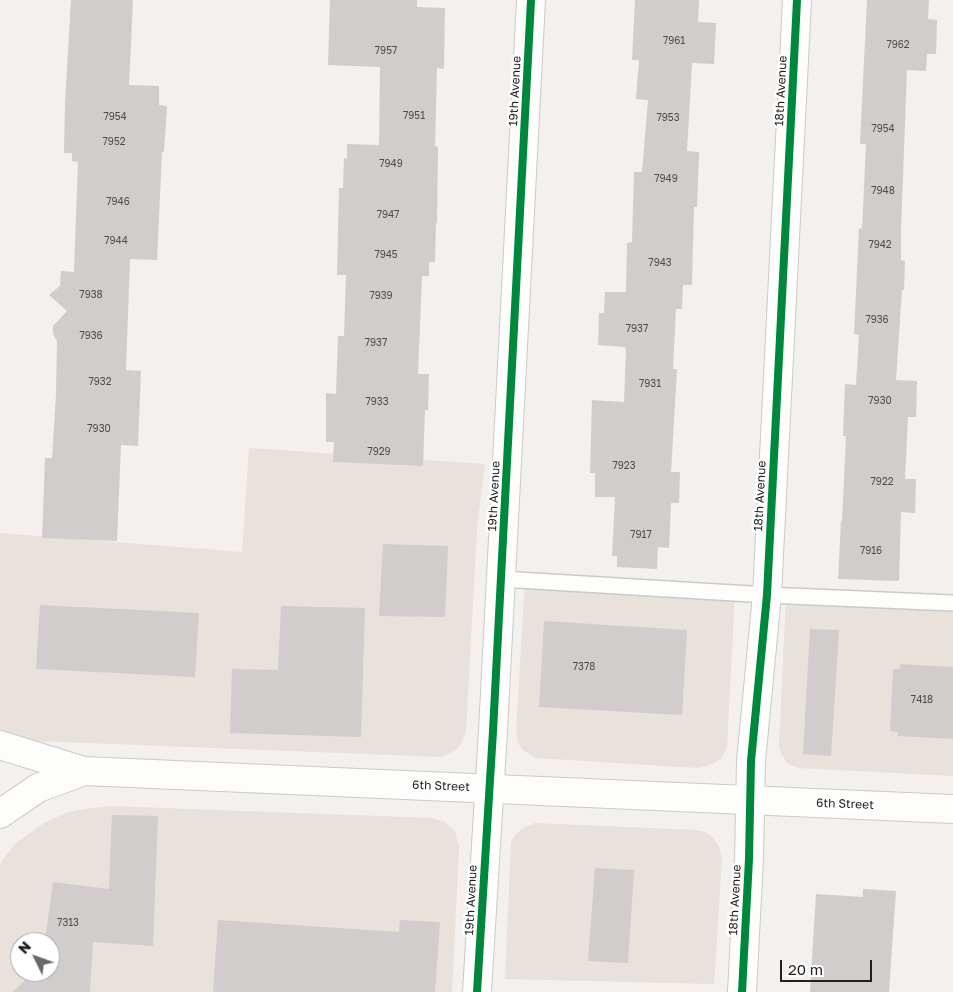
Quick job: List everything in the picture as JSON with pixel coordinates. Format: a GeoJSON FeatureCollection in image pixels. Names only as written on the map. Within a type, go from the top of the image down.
{"type":"FeatureCollection","features":[{"type":"Feature","properties":{"kind":"street","name":"19th Avenue"},"geometry":{"type":"LineString","coordinates":[[477,992],[490,788],[531,0]]}},
{"type":"Feature","properties":{"kind":"street","name":"18th Avenue"},"geometry":{"type":"LineString","coordinates":[[742,992],[749,859],[751,761],[767,595],[797,0]]}},
{"type":"Feature","properties":{"kind":"street"},"geometry":{"type":"LineString","coordinates":[[0,745],[84,771]]}},
{"type":"Feature","properties":{"kind":"street","name":"6th Street"},"geometry":{"type":"LineString","coordinates":[[0,814],[38,788],[84,771],[953,809]]}},
{"type":"Feature","properties":{"kind":"lane"},"geometry":{"type":"LineString","coordinates":[[501,579],[767,595],[953,603]]}},
{"type":"Feature","properties":{"kind":"shaded area"},"geometry":{"type":"Polygon","coordinates":[[[249,448],[485,464],[477,528],[466,731],[456,750],[442,757],[12,740],[0,735],[0,533],[242,552],[249,448]]]}},
{"type":"Feature","properties":{"kind":"shaded area"},"geometry":{"type":"Polygon","coordinates":[[[525,580],[735,592],[727,747],[721,759],[698,768],[536,758],[523,750],[519,745],[516,732],[525,580]]]}},
{"type":"Feature","properties":{"kind":"shaded area"},"geometry":{"type":"Polygon","coordinates":[[[786,596],[953,603],[953,776],[798,768],[787,763],[779,746],[786,596]]]}},
{"type":"Feature","properties":{"kind":"shaded area"},"geometry":{"type":"Polygon","coordinates":[[[109,806],[432,818],[445,822],[455,831],[459,847],[452,992],[0,992],[0,864],[16,843],[44,823],[66,813],[109,806]]]}},
{"type":"Feature","properties":{"kind":"shaded area"},"geometry":{"type":"Polygon","coordinates":[[[535,823],[696,830],[711,836],[719,846],[722,858],[714,984],[505,979],[511,842],[515,835],[523,828],[535,823]]]}},
{"type":"Feature","properties":{"kind":"building"},"geometry":{"type":"Polygon","coordinates":[[[71,0],[133,0],[129,85],[159,86],[159,105],[167,106],[164,152],[162,152],[157,260],[130,259],[126,370],[141,371],[138,446],[121,445],[117,541],[42,538],[45,458],[52,458],[56,394],[57,341],[53,334],[53,326],[67,311],[49,295],[60,286],[61,271],[74,272],[78,162],[72,161],[72,153],[64,153],[71,0]]]}},
{"type":"Feature","properties":{"kind":"building"},"geometry":{"type":"Polygon","coordinates":[[[330,0],[417,0],[417,7],[445,8],[444,69],[437,68],[435,146],[438,147],[435,262],[429,262],[429,276],[422,276],[418,374],[429,374],[428,410],[425,410],[423,466],[333,462],[334,442],[326,442],[326,393],[336,394],[338,336],[344,336],[346,275],[337,275],[339,188],[343,188],[344,158],[347,159],[347,144],[379,145],[380,67],[328,65],[330,0]]]}},
{"type":"Feature","properties":{"kind":"building"},"geometry":{"type":"Polygon","coordinates":[[[635,0],[699,0],[698,22],[716,23],[714,64],[692,63],[687,151],[699,152],[697,207],[694,207],[692,285],[683,285],[682,309],[676,309],[673,369],[677,369],[671,472],[680,472],[679,503],[671,503],[669,548],[658,547],[657,569],[617,567],[617,556],[612,556],[615,497],[595,497],[595,473],[590,473],[592,400],[624,402],[625,347],[598,345],[599,313],[604,313],[605,292],[626,292],[627,243],[632,242],[634,172],[642,172],[648,100],[636,99],[639,60],[632,60],[635,0]]]}},
{"type":"Feature","properties":{"kind":"building"},"geometry":{"type":"Polygon","coordinates":[[[867,0],[929,0],[928,19],[937,20],[936,54],[927,54],[926,71],[907,70],[901,230],[901,260],[905,261],[904,290],[902,290],[896,380],[917,381],[916,417],[908,417],[905,479],[916,479],[915,513],[901,512],[899,581],[838,579],[846,436],[843,436],[845,384],[856,385],[859,335],[854,334],[859,228],[862,229],[866,144],[860,144],[867,0]]]}},
{"type":"Feature","properties":{"kind":"building"},"geometry":{"type":"Polygon","coordinates":[[[383,544],[448,546],[445,617],[379,616],[383,544]]]}},
{"type":"Feature","properties":{"kind":"building"},"geometry":{"type":"Polygon","coordinates":[[[40,605],[199,613],[195,677],[36,669],[40,605]]]}},
{"type":"Feature","properties":{"kind":"building"},"geometry":{"type":"Polygon","coordinates":[[[281,606],[365,608],[361,737],[230,733],[232,669],[278,670],[281,606]]]}},
{"type":"Feature","properties":{"kind":"building"},"geometry":{"type":"Polygon","coordinates":[[[544,621],[687,630],[682,715],[539,707],[544,621]]]}},
{"type":"Feature","properties":{"kind":"building"},"geometry":{"type":"Polygon","coordinates":[[[810,629],[839,630],[831,756],[803,754],[810,629]]]}},
{"type":"Feature","properties":{"kind":"building"},"geometry":{"type":"Polygon","coordinates":[[[900,664],[953,667],[953,739],[898,736],[898,732],[890,731],[893,669],[900,669],[900,664]]]}},
{"type":"Feature","properties":{"kind":"building"},"geometry":{"type":"Polygon","coordinates":[[[112,815],[158,816],[153,946],[93,942],[90,992],[13,992],[23,982],[60,982],[60,932],[46,932],[53,882],[109,889],[112,815]]]}},
{"type":"Feature","properties":{"kind":"building"},"geometry":{"type":"Polygon","coordinates":[[[595,868],[634,870],[628,963],[588,961],[595,868]]]}},
{"type":"Feature","properties":{"kind":"building"},"geometry":{"type":"Polygon","coordinates":[[[863,889],[896,891],[889,992],[810,992],[816,894],[863,897],[863,889]]]}},
{"type":"Feature","properties":{"kind":"building"},"geometry":{"type":"Polygon","coordinates":[[[218,920],[399,932],[400,920],[440,922],[435,992],[213,992],[218,920]]]}},
{"type":"Feature","properties":{"kind":"cycle path"},"geometry":{"type":"LineString","coordinates":[[477,992],[493,731],[531,0]]}},
{"type":"Feature","properties":{"kind":"cycle path"},"geometry":{"type":"LineString","coordinates":[[742,992],[749,859],[751,761],[767,595],[797,0]]}}]}
